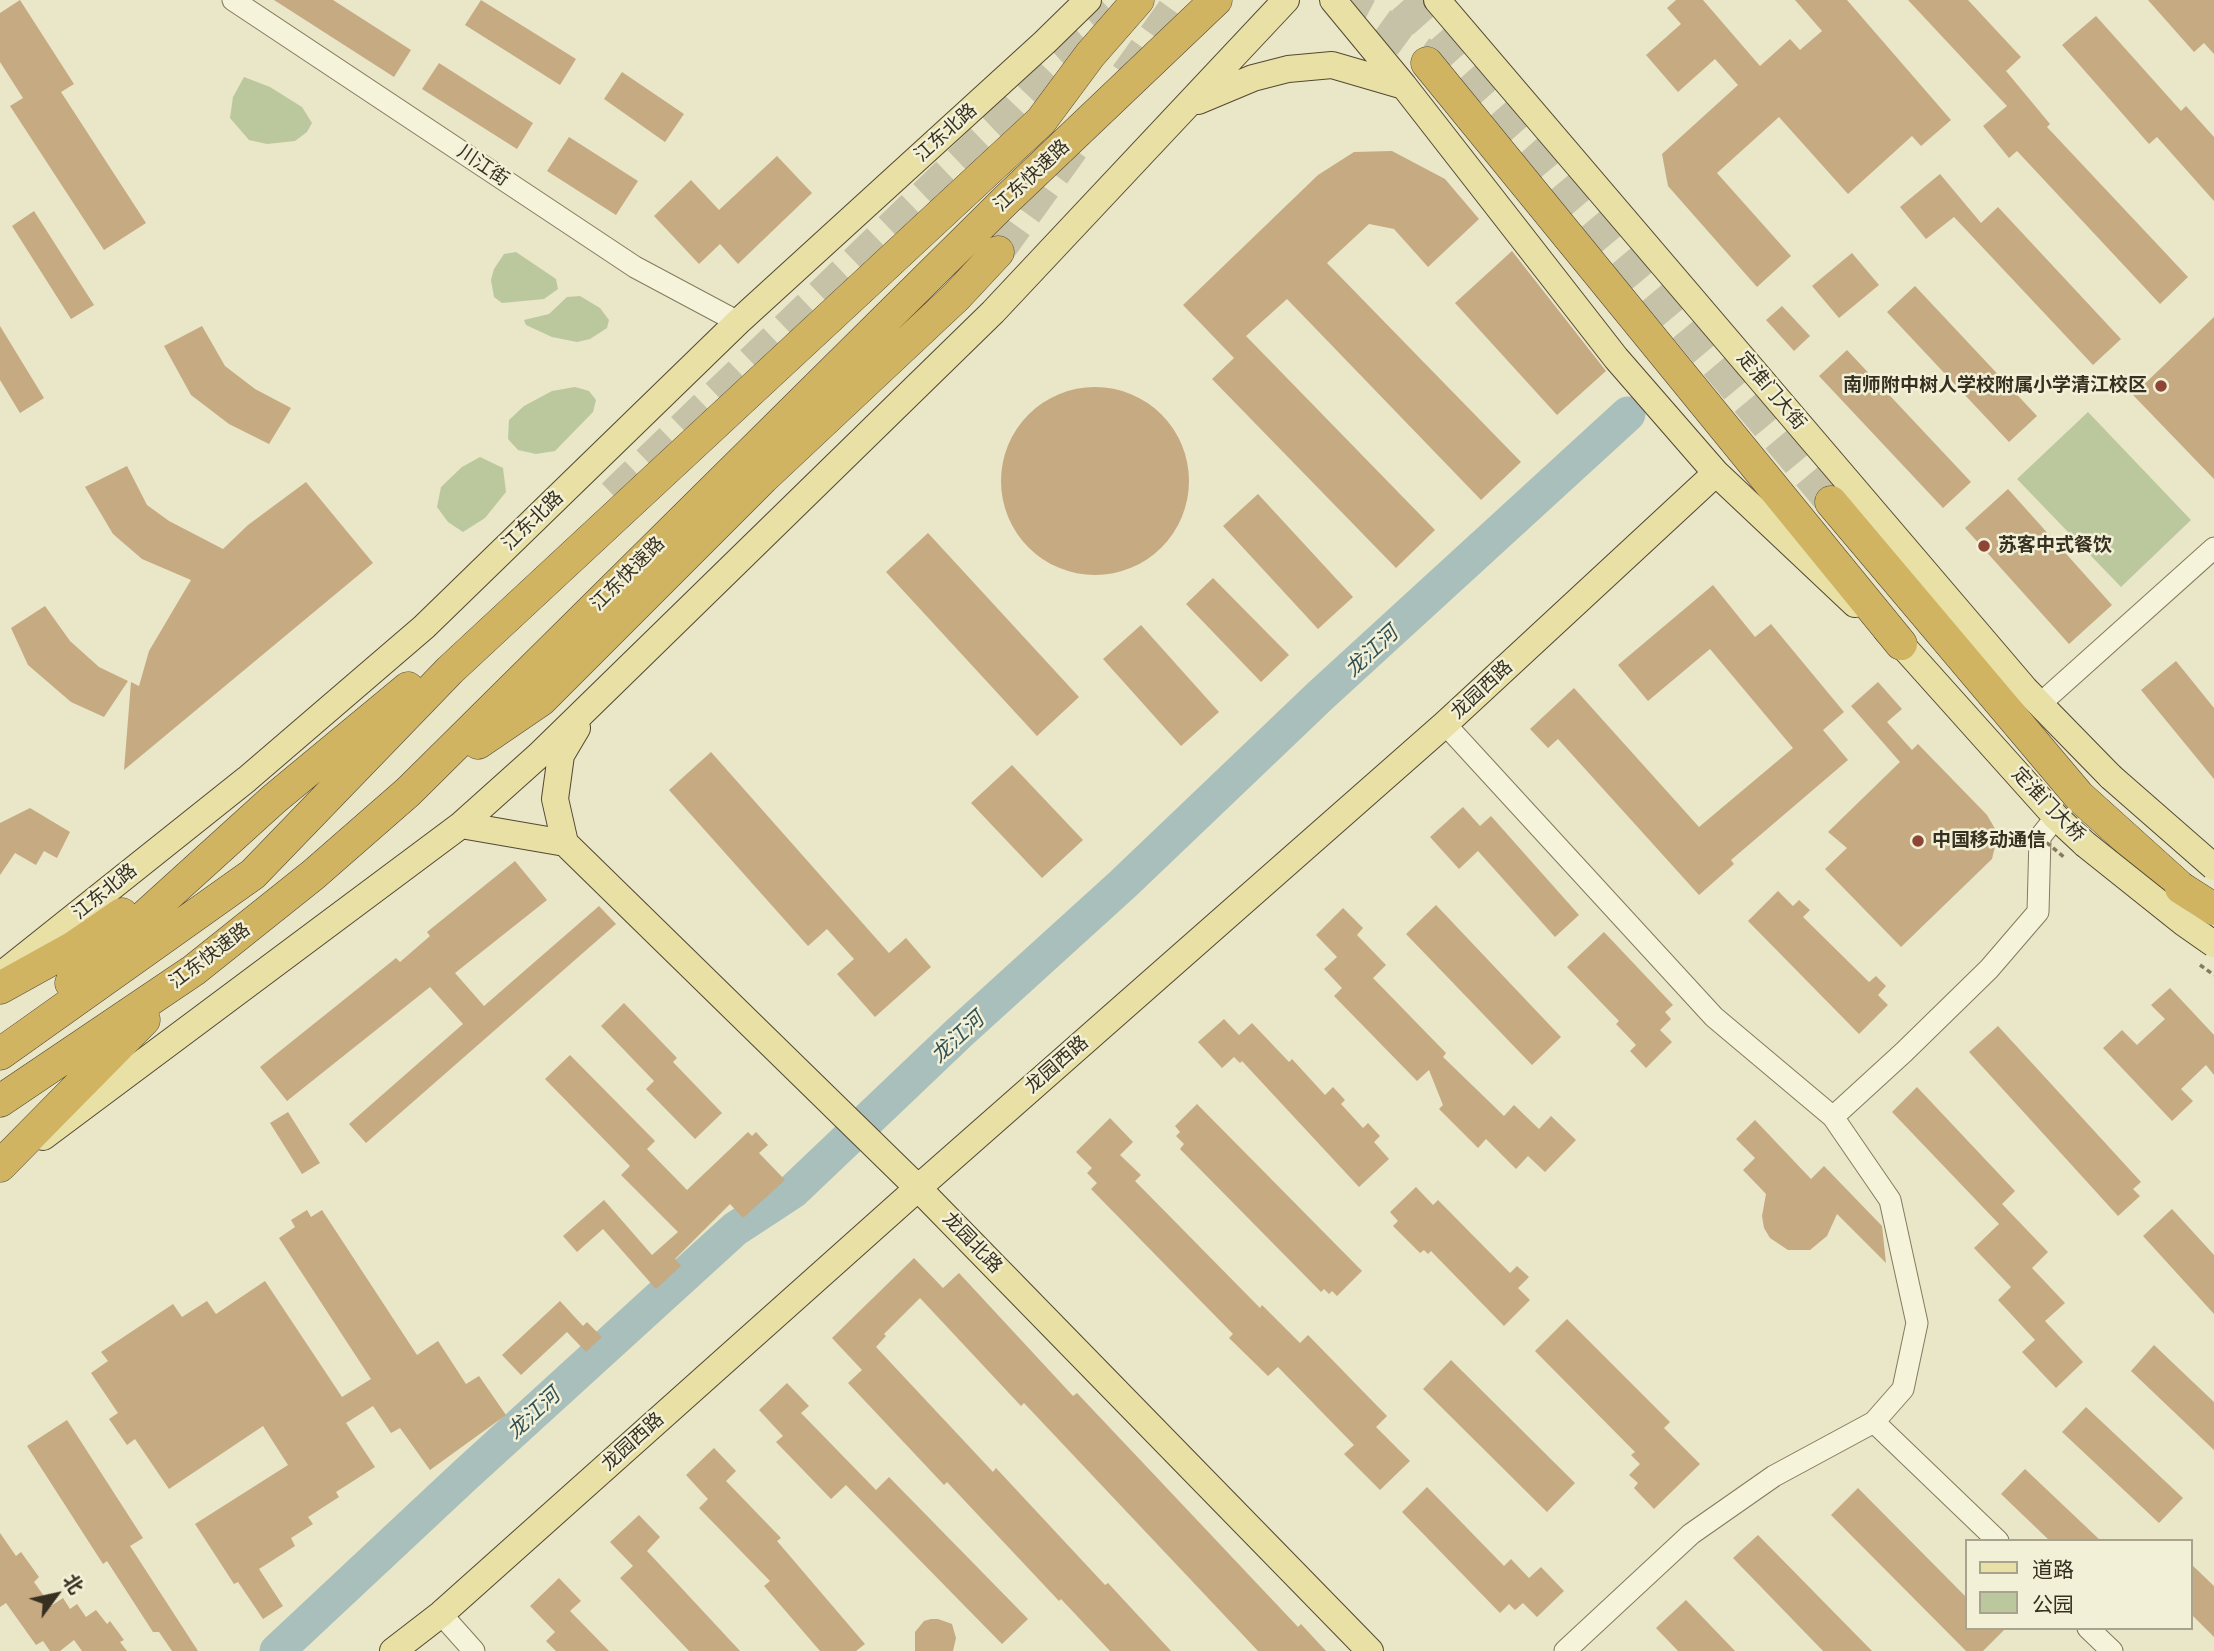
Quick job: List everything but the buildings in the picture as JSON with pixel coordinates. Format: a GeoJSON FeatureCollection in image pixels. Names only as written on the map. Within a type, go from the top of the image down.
{"type":"FeatureCollection","features":[{"type":"Feature","properties":{"kind":"highway","name":"江东快速路"},"geometry":{"type":"LineString","coordinates":[[0,1054],[253,874],[450,670],[1041,121],[1090,55],[1138,0]]}},
{"type":"Feature","properties":{"kind":"highway","name":"江东快速路"},"geometry":{"type":"LineString","coordinates":[[0,1101],[194,970],[313,875],[408,792],[1005,201],[1216,0]]}},
{"type":"Feature","properties":{"kind":"highway"},"geometry":{"type":"LineString","coordinates":[[1090,55],[1112,54],[1126,68],[1124,89]]}},
{"type":"Feature","properties":{"kind":"highway"},"geometry":{"type":"LineString","coordinates":[[1427,63],[1901,644]]}},
{"type":"Feature","properties":{"kind":"highway"},"geometry":{"type":"LineString","coordinates":[[408,792],[541,700],[763,478],[956,297],[998,252]]}},
{"type":"Feature","properties":{"kind":"highway"},"geometry":{"type":"LineString","coordinates":[[0,988],[74,947],[158,888],[274,799],[407,689],[613,495]]}},
{"type":"Feature","properties":{"kind":"highway"},"geometry":{"type":"LineString","coordinates":[[1831,502],[2079,796],[2181,888],[2214,909]]}},
{"type":"Feature","properties":{"kind":"highway"},"geometry":{"type":"LineString","coordinates":[[0,1047],[274,799]]}},
{"type":"Feature","properties":{"kind":"highway"},"geometry":{"type":"LineString","coordinates":[[0,1168],[194,970]]}},
{"type":"Feature","properties":{"kind":"main road"},"geometry":{"type":"LineString","coordinates":[[1045,42],[1088,0]]}},
{"type":"Feature","properties":{"kind":"main road"},"geometry":{"type":"LineString","coordinates":[[1045,42],[1109,0]]}},
{"type":"Feature","properties":{"kind":"main road"},"geometry":{"type":"LineString","coordinates":[[0,1168],[461,825],[538,756],[992,312],[1286,0]]}},
{"type":"Feature","properties":{"kind":"main road"},"geometry":{"type":"LineString","coordinates":[[1333,0],[1404,86],[1616,358],[1716,473],[1819,572],[1901,644]]}},
{"type":"Feature","properties":{"kind":"main road","name":"定淮门大街"},"geometry":{"type":"LineString","coordinates":[[1437,0],[2040,704],[2111,777],[2214,867]]}},
{"type":"Feature","properties":{"kind":"main road"},"geometry":{"type":"LineString","coordinates":[[1455,0],[1461,27]]}},
{"type":"Feature","properties":{"kind":"main road","name":"江东北路"},"geometry":{"type":"LineString","coordinates":[[0,976],[247,779],[424,627],[738,322],[1045,42]]}},
{"type":"Feature","properties":{"kind":"main road"},"geometry":{"type":"LineString","coordinates":[[1186,106],[1253,78],[1288,69],[1332,65],[1404,86]]}},
{"type":"Feature","properties":{"kind":"main road","name":"龙园西路"},"geometry":{"type":"LineString","coordinates":[[393,1651],[441,1614],[918,1188],[1445,724],[1716,473]]}},
{"type":"Feature","properties":{"kind":"main road","name":"定淮门大桥"},"geometry":{"type":"LineString","coordinates":[[1901,644],[2056,817],[2085,844],[2183,923],[2214,944]]}},
{"type":"Feature","properties":{"kind":"main road"},"geometry":{"type":"LineString","coordinates":[[461,825],[565,843],[555,799],[561,755],[593,700]]}},
{"type":"Feature","properties":{"kind":"main road","name":"龙园北路"},"geometry":{"type":"LineString","coordinates":[[565,843],[918,1188],[1370,1651]]}},
{"type":"Feature","properties":{"kind":"street","name":"川江街"},"geometry":{"type":"LineString","coordinates":[[233,0],[635,267],[738,322]]}},
{"type":"Feature","properties":{"kind":"street"},"geometry":{"type":"LineString","coordinates":[[2040,704],[2214,548]]}},
{"type":"Feature","properties":{"kind":"street"},"geometry":{"type":"LineString","coordinates":[[1445,724],[1714,1017],[1833,1117],[1889,1200],[1917,1323],[1903,1389],[1874,1422],[1774,1476],[1691,1534],[1565,1651]]}},
{"type":"Feature","properties":{"kind":"street"},"geometry":{"type":"LineString","coordinates":[[1833,1117],[1989,969],[2038,912],[2040,837],[2056,817]]}},
{"type":"Feature","properties":{"kind":"street"},"geometry":{"type":"LineString","coordinates":[[1874,1422],[1995,1539]]}},
{"type":"Feature","properties":{"kind":"street"},"geometry":{"type":"LineString","coordinates":[[441,1614],[474,1651]]}},
{"type":"Feature","properties":{"kind":"street"},"geometry":{"type":"LineString","coordinates":[[2090,1630],[2112,1651]]}},
{"type":"Feature","properties":{"kind":"green space"},"geometry":{"type":"Polygon","coordinates":[[[244,77],[270,87],[302,107],[312,123],[307,132],[295,141],[267,144],[249,140],[230,118],[233,97],[244,77]]]}},
{"type":"Feature","properties":{"kind":"green space"},"geometry":{"type":"Polygon","coordinates":[[[516,252],[556,279],[558,289],[544,299],[502,303],[494,297],[491,280],[494,269],[504,254],[516,252]]]}},
{"type":"Feature","properties":{"kind":"green space"},"geometry":{"type":"Polygon","coordinates":[[[580,296],[600,308],[609,320],[607,328],[590,339],[577,342],[552,337],[526,325],[524,320],[549,314],[567,297],[580,296]]]}},
{"type":"Feature","properties":{"kind":"green space"},"geometry":{"type":"Polygon","coordinates":[[[575,387],[589,391],[596,400],[593,412],[555,451],[536,454],[518,450],[508,439],[509,420],[524,406],[552,391],[575,387]]]}},
{"type":"Feature","properties":{"kind":"green space"},"geometry":{"type":"Polygon","coordinates":[[[2088,412],[2191,520],[2121,587],[2017,479],[2088,412]]]}},
{"type":"Feature","properties":{"kind":"green space"},"geometry":{"type":"Polygon","coordinates":[[[480,457],[503,468],[506,492],[485,518],[463,532],[448,522],[437,507],[441,487],[462,467],[480,457]]]}},
{"type":"Feature","properties":{"kind":"waterway","name":"龙江河"},"geometry":{"type":"LineString","coordinates":[[277,1651],[735,1229],[793,1191],[960,1032],[1123,884],[1321,695],[1628,414]]}},
{"type":"Feature","properties":{"kind":"tunnel"},"geometry":{"type":"LineString","coordinates":[[1126,75],[1180,0]]}},
{"type":"Feature","properties":{"kind":"tunnel"},"geometry":{"type":"LineString","coordinates":[[1339,0],[1377,20],[1451,74]]}},
{"type":"Feature","properties":{"kind":"tunnel"},"geometry":{"type":"LineString","coordinates":[[1404,0],[1534,147],[1831,502]]}},
{"type":"Feature","properties":{"kind":"tunnel"},"geometry":{"type":"LineString","coordinates":[[613,495],[1012,111],[1060,61],[1113,13]]}},
{"type":"Feature","properties":{"kind":"tunnel"},"geometry":{"type":"LineString","coordinates":[[998,252],[1075,145]]}},
{"type":"Feature","properties":{"kind":"place","name":"南师附中树人学校附属小学清江校区"},"geometry":{"type":"Point","coordinates":[2161,386]}},
{"type":"Feature","properties":{"kind":"place","name":"苏客中式餐饮"},"geometry":{"type":"Point","coordinates":[1984,546]}},
{"type":"Feature","properties":{"kind":"place","name":"中国移动通信"},"geometry":{"type":"Point","coordinates":[1918,841]}}]}
